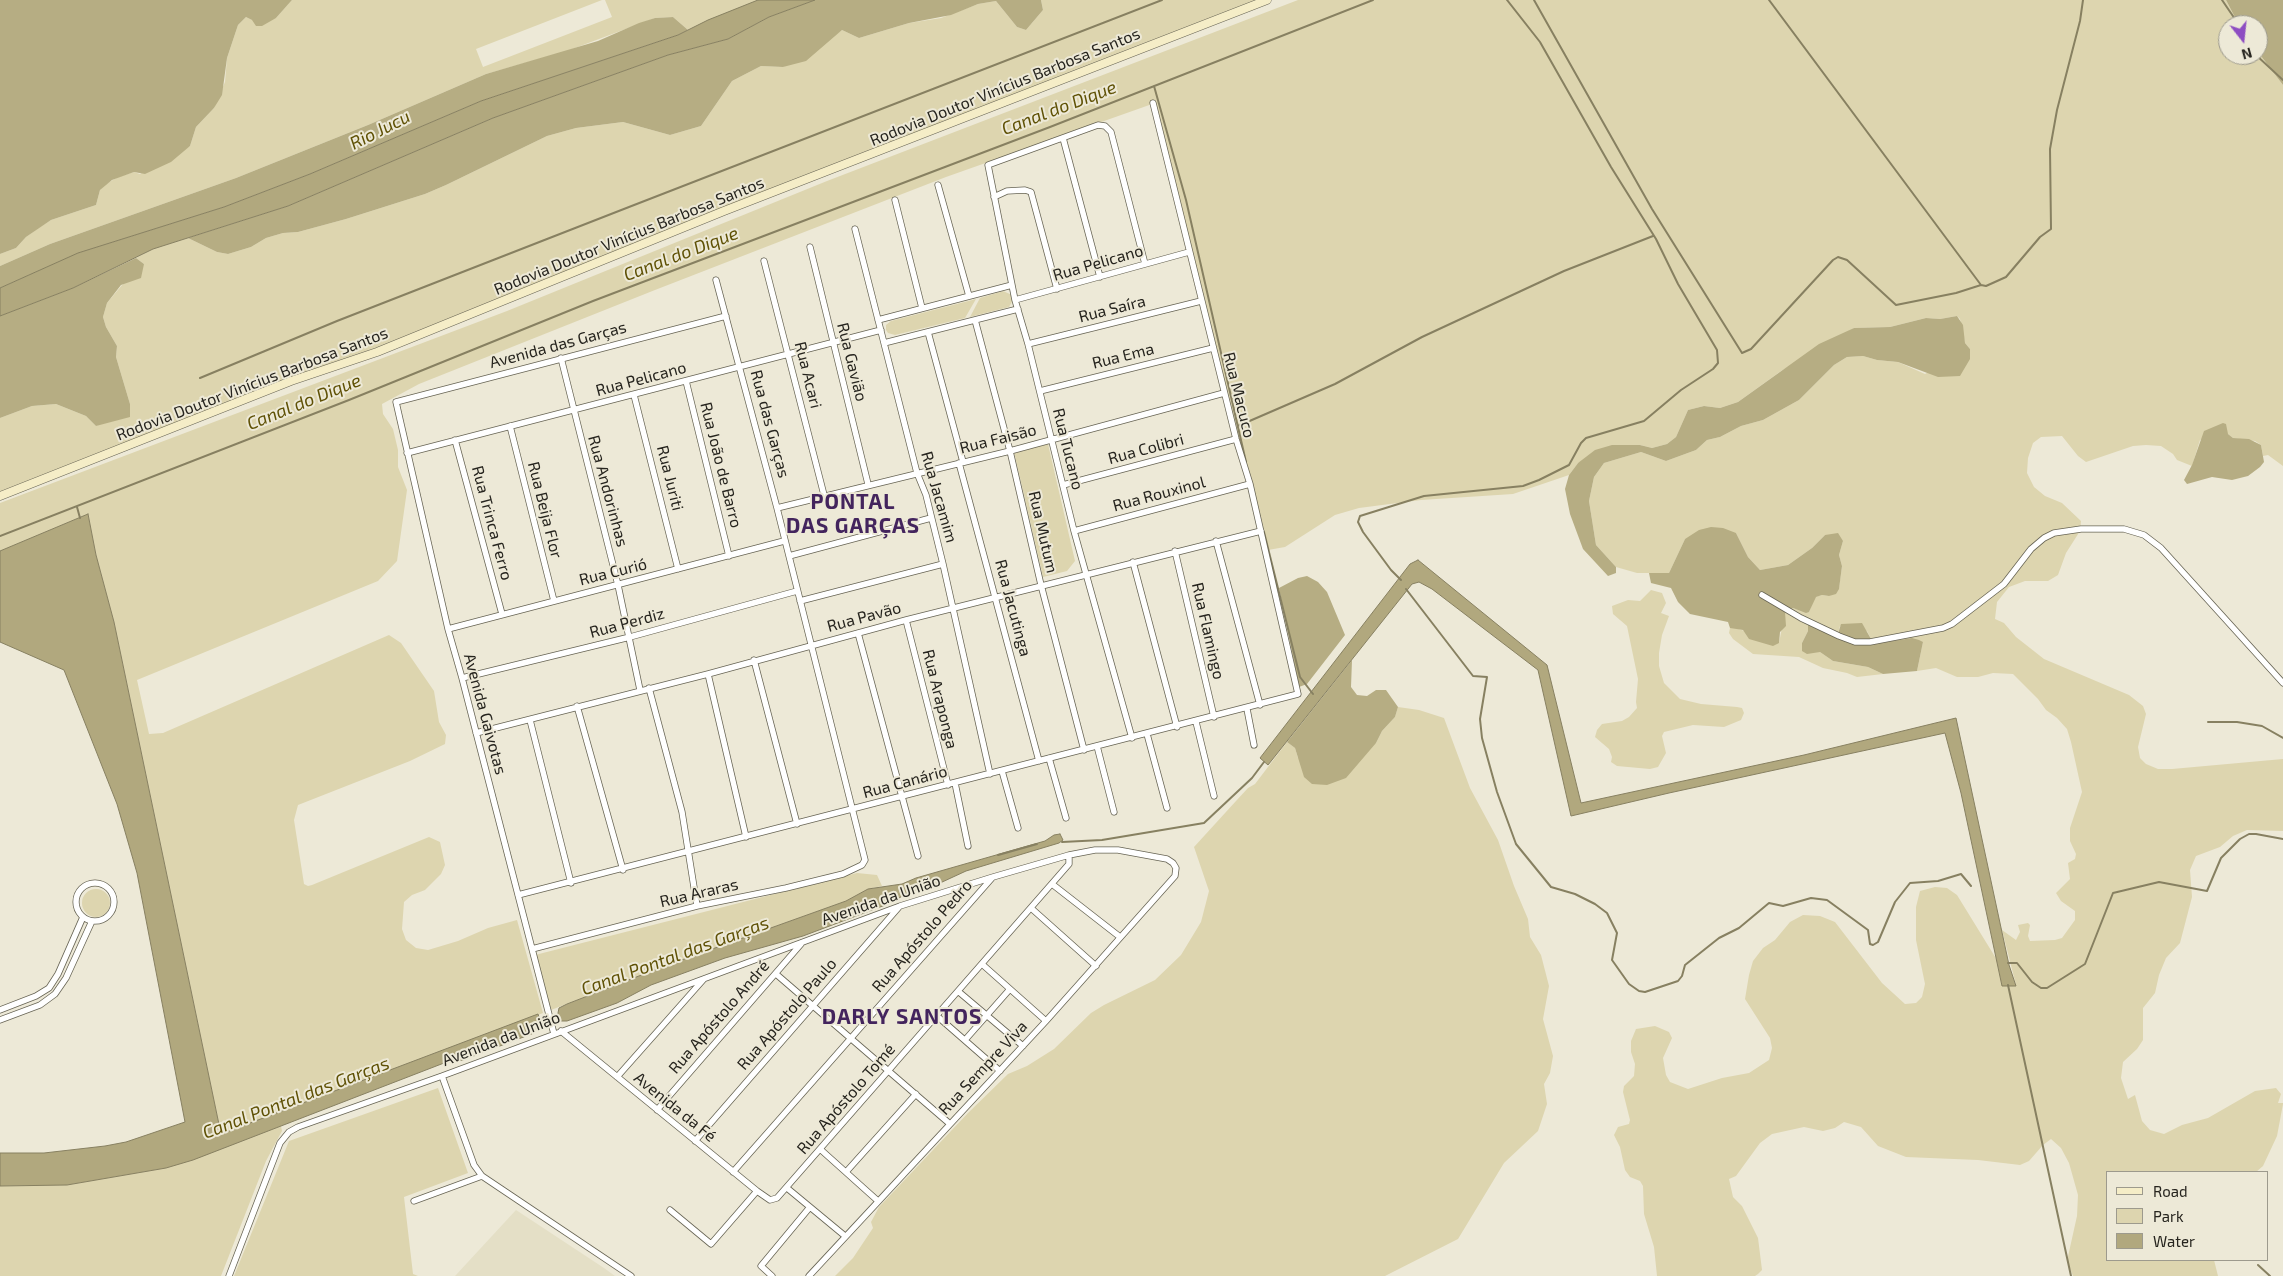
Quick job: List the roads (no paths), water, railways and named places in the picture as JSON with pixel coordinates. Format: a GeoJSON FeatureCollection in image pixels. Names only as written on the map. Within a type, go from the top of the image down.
{"type":"FeatureCollection","features":[{"type":"Feature","properties":{"kind":"main road","name":"Rodovia Doutor Vinícius Barbosa Santos"},"geometry":{"type":"LineString","coordinates":[[0,496],[291,381],[377,352],[724,211],[1267,0]]}},
{"type":"Feature","properties":{"kind":"street","name":"Rua Macuco"},"geometry":{"type":"LineString","coordinates":[[1153,103],[1224,393],[1250,484],[1298,694]]}},
{"type":"Feature","properties":{"kind":"street"},"geometry":{"type":"LineString","coordinates":[[1100,277],[1063,138],[1098,125],[1106,126],[1111,132],[1145,264]]}},
{"type":"Feature","properties":{"kind":"street","name":"Rua Tucano"},"geometry":{"type":"LineString","coordinates":[[1063,138],[988,165],[1015,300],[1028,344],[1074,530],[1132,738]]}},
{"type":"Feature","properties":{"kind":"street"},"geometry":{"type":"LineString","coordinates":[[938,185],[969,296]]}},
{"type":"Feature","properties":{"kind":"street"},"geometry":{"type":"LineString","coordinates":[[994,198],[1007,191],[1024,190],[1031,192],[1057,289]]}},
{"type":"Feature","properties":{"kind":"street"},"geometry":{"type":"LineString","coordinates":[[895,200],[922,308]]}},
{"type":"Feature","properties":{"kind":"street","name":"Rua Jacamim"},"geometry":{"type":"LineString","coordinates":[[855,229],[917,473],[922,484],[954,608],[990,774]]}},
{"type":"Feature","properties":{"kind":"street","name":"Rua Gavião"},"geometry":{"type":"LineString","coordinates":[[810,247],[868,484]]}},
{"type":"Feature","properties":{"kind":"street","name":"Rua Pelicano"},"geometry":{"type":"LineString","coordinates":[[1015,300],[1189,252]]}},
{"type":"Feature","properties":{"kind":"street","name":"Rua Acari"},"geometry":{"type":"LineString","coordinates":[[764,262],[824,495]]}},
{"type":"Feature","properties":{"kind":"street","name":"Rua das Garças"},"geometry":{"type":"LineString","coordinates":[[716,280],[777,508],[853,810]]}},
{"type":"Feature","properties":{"kind":"street"},"geometry":{"type":"LineString","coordinates":[[878,320],[1012,285]]}},
{"type":"Feature","properties":{"kind":"street","name":"Rua Saíra"},"geometry":{"type":"LineString","coordinates":[[1028,344],[1202,301]]}},
{"type":"Feature","properties":{"kind":"street"},"geometry":{"type":"LineString","coordinates":[[884,343],[1018,309]]}},
{"type":"Feature","properties":{"kind":"street","name":"Avenida das Garças"},"geometry":{"type":"LineString","coordinates":[[398,401],[726,316]]}},
{"type":"Feature","properties":{"kind":"street","name":"Rua Mutum"},"geometry":{"type":"LineString","coordinates":[[975,320],[1010,451],[1041,585],[1084,750]]}},
{"type":"Feature","properties":{"kind":"street","name":"Rua Pelicano"},"geometry":{"type":"LineString","coordinates":[[407,453],[881,330]]}},
{"type":"Feature","properties":{"kind":"street","name":"Rua Jacutinga"},"geometry":{"type":"LineString","coordinates":[[928,332],[1040,761]]}},
{"type":"Feature","properties":{"kind":"street","name":"Rua Ema"},"geometry":{"type":"LineString","coordinates":[[1040,391],[1213,348]]}},
{"type":"Feature","properties":{"kind":"street","name":"Rua Andorinhas"},"geometry":{"type":"LineString","coordinates":[[560,358],[618,585],[640,690]]}},
{"type":"Feature","properties":{"kind":"street","name":"Rua João de Barro"},"geometry":{"type":"LineString","coordinates":[[686,381],[729,556]]}},
{"type":"Feature","properties":{"kind":"street","name":"Rua Faisão"},"geometry":{"type":"LineString","coordinates":[[777,508],[868,484],[1010,451],[1224,393]]}},
{"type":"Feature","properties":{"kind":"street","name":"Rua Juriti"},"geometry":{"type":"LineString","coordinates":[[634,395],[678,569]]}},
{"type":"Feature","properties":{"kind":"street","name":"Avenida Gaivotas"},"geometry":{"type":"LineString","coordinates":[[398,401],[396,409],[448,628],[532,949],[546,1010],[554,1034]]}},
{"type":"Feature","properties":{"kind":"street","name":"Rua Beija Flor"},"geometry":{"type":"LineString","coordinates":[[510,426],[554,601]]}},
{"type":"Feature","properties":{"kind":"street","name":"Rua Trinca Ferro"},"geometry":{"type":"LineString","coordinates":[[456,440],[502,614]]}},
{"type":"Feature","properties":{"kind":"street","name":"Rua Colibri"},"geometry":{"type":"LineString","coordinates":[[1063,484],[1236,440]]}},
{"type":"Feature","properties":{"kind":"street","name":"Rua Rouxinol"},"geometry":{"type":"LineString","coordinates":[[1074,530],[1250,484]]}},
{"type":"Feature","properties":{"kind":"street"},"geometry":{"type":"LineString","coordinates":[[789,556],[931,518]]}},
{"type":"Feature","properties":{"kind":"street"},"geometry":{"type":"LineString","coordinates":[[1762,595],[1801,618],[1839,636],[1855,642],[1870,642],[1943,628],[1957,621],[2004,584],[2031,549],[2044,538],[2054,533],[2081,529],[2124,529],[2144,535],[2161,548],[2283,683]]}},
{"type":"Feature","properties":{"kind":"street","name":"Rua Pavão"},"geometry":{"type":"LineString","coordinates":[[476,733],[708,674],[810,645],[1041,585],[1261,531]]}},
{"type":"Feature","properties":{"kind":"street","name":"Rua Curió"},"geometry":{"type":"LineString","coordinates":[[448,628],[784,541]]}},
{"type":"Feature","properties":{"kind":"street"},"geometry":{"type":"LineString","coordinates":[[1216,541],[1260,705]]}},
{"type":"Feature","properties":{"kind":"street","name":"Rua Flamingo"},"geometry":{"type":"LineString","coordinates":[[1175,551],[1214,717]]}},
{"type":"Feature","properties":{"kind":"street"},"geometry":{"type":"LineString","coordinates":[[1134,562],[1177,727]]}},
{"type":"Feature","properties":{"kind":"street"},"geometry":{"type":"LineString","coordinates":[[800,601],[943,564]]}},
{"type":"Feature","properties":{"kind":"street","name":"Rua Perdiz"},"geometry":{"type":"LineString","coordinates":[[462,678],[630,637],[798,592]]}},
{"type":"Feature","properties":{"kind":"street","name":"Rua Araponga"},"geometry":{"type":"LineString","coordinates":[[906,620],[948,785]]}},
{"type":"Feature","properties":{"kind":"street"},"geometry":{"type":"LineString","coordinates":[[858,633],[918,856]]}},
{"type":"Feature","properties":{"kind":"street"},"geometry":{"type":"LineString","coordinates":[[754,660],[797,824]]}},
{"type":"Feature","properties":{"kind":"street"},"geometry":{"type":"LineString","coordinates":[[708,674],[746,837]]}},
{"type":"Feature","properties":{"kind":"street"},"geometry":{"type":"LineString","coordinates":[[649,688],[682,812],[697,906]]}},
{"type":"Feature","properties":{"kind":"street","name":"Rua Canário"},"geometry":{"type":"LineString","coordinates":[[518,896],[1002,770],[1247,709],[1298,694]]}},
{"type":"Feature","properties":{"kind":"street"},"geometry":{"type":"LineString","coordinates":[[577,706],[623,870]]}},
{"type":"Feature","properties":{"kind":"street"},"geometry":{"type":"LineString","coordinates":[[1247,709],[1254,745]]}},
{"type":"Feature","properties":{"kind":"street"},"geometry":{"type":"LineString","coordinates":[[530,720],[571,883]]}},
{"type":"Feature","properties":{"kind":"street"},"geometry":{"type":"LineString","coordinates":[[1196,722],[1214,796]]}},
{"type":"Feature","properties":{"kind":"street"},"geometry":{"type":"LineString","coordinates":[[1147,734],[1167,808]]}},
{"type":"Feature","properties":{"kind":"street"},"geometry":{"type":"LineString","coordinates":[[1097,746],[1114,812]]}},
{"type":"Feature","properties":{"kind":"street"},"geometry":{"type":"LineString","coordinates":[[1049,758],[1066,818]]}},
{"type":"Feature","properties":{"kind":"street"},"geometry":{"type":"LineString","coordinates":[[1002,770],[1018,828]]}},
{"type":"Feature","properties":{"kind":"street"},"geometry":{"type":"LineString","coordinates":[[955,783],[968,846]]}},
{"type":"Feature","properties":{"kind":"street","name":"Rua Araras"},"geometry":{"type":"LineString","coordinates":[[532,949],[697,906],[843,874],[862,865],[865,856],[853,810]]}},
{"type":"Feature","properties":{"kind":"street","name":"Avenida da União"},"geometry":{"type":"LineString","coordinates":[[229,1276],[280,1143],[286,1135],[298,1127],[442,1076],[900,906],[994,876],[1090,850],[1118,850],[1167,859],[1175,865],[1175,876]]}},
{"type":"Feature","properties":{"kind":"street","name":"Rua Apóstolo Tomé"},"geometry":{"type":"LineString","coordinates":[[774,1199],[780,1196],[983,965],[1069,864],[1068,855]]}},
{"type":"Feature","properties":{"kind":"street","name":"Rua Apóstolo Pedro"},"geometry":{"type":"LineString","coordinates":[[733,1172],[994,876]]}},
{"type":"Feature","properties":{"kind":"street","name":"Rua Sempre Viva"},"geometry":{"type":"LineString","coordinates":[[809,1276],[1046,1021],[1175,876]]}},
{"type":"Feature","properties":{"kind":"street"},"geometry":{"type":"LineString","coordinates":[[92,882],[108,887],[113,894],[114,906],[104,919],[92,921],[83,917],[76,907],[76,895],[84,885],[92,882]]}},
{"type":"Feature","properties":{"kind":"street"},"geometry":{"type":"LineString","coordinates":[[1052,884],[1120,938]]}},
{"type":"Feature","properties":{"kind":"street","name":"Rua Apóstolo Paulo"},"geometry":{"type":"LineString","coordinates":[[695,1141],[900,906]]}},
{"type":"Feature","properties":{"kind":"street"},"geometry":{"type":"LineString","coordinates":[[1031,908],[1096,966]]}},
{"type":"Feature","properties":{"kind":"street"},"geometry":{"type":"LineString","coordinates":[[0,1010],[36,996],[49,988],[58,974],[83,917]]}},
{"type":"Feature","properties":{"kind":"street"},"geometry":{"type":"LineString","coordinates":[[0,1020],[40,1005],[55,994],[66,978],[92,921]]}},
{"type":"Feature","properties":{"kind":"street","name":"Rua Apóstolo André"},"geometry":{"type":"LineString","coordinates":[[657,1110],[803,943]]}},
{"type":"Feature","properties":{"kind":"street"},"geometry":{"type":"LineString","coordinates":[[983,965],[1046,1021]]}},
{"type":"Feature","properties":{"kind":"street"},"geometry":{"type":"LineString","coordinates":[[776,974],[950,1124]]}},
{"type":"Feature","properties":{"kind":"street"},"geometry":{"type":"LineString","coordinates":[[617,1077],[704,979]]}},
{"type":"Feature","properties":{"kind":"street"},"geometry":{"type":"LineString","coordinates":[[965,1040],[1010,990]]}},
{"type":"Feature","properties":{"kind":"street"},"geometry":{"type":"LineString","coordinates":[[959,992],[1023,1046]]}},
{"type":"Feature","properties":{"kind":"street"},"geometry":{"type":"LineString","coordinates":[[937,1016],[1000,1071]]}},
{"type":"Feature","properties":{"kind":"street","name":"Avenida da Fé"},"geometry":{"type":"LineString","coordinates":[[561,1031],[757,1191],[766,1198],[774,1199]]}},
{"type":"Feature","properties":{"kind":"street"},"geometry":{"type":"LineString","coordinates":[[442,1076],[474,1165],[482,1176],[631,1276]]}},
{"type":"Feature","properties":{"kind":"street"},"geometry":{"type":"LineString","coordinates":[[846,1172],[916,1094]]}},
{"type":"Feature","properties":{"kind":"street"},"geometry":{"type":"LineString","coordinates":[[820,1149],[878,1201]]}},
{"type":"Feature","properties":{"kind":"street"},"geometry":{"type":"LineString","coordinates":[[414,1202],[482,1176]]}},
{"type":"Feature","properties":{"kind":"street"},"geometry":{"type":"LineString","coordinates":[[787,1188],[845,1236]]}},
{"type":"Feature","properties":{"kind":"street"},"geometry":{"type":"LineString","coordinates":[[670,1210],[711,1244],[757,1191]]}},
{"type":"Feature","properties":{"kind":"street"},"geometry":{"type":"LineString","coordinates":[[772,1276],[761,1266],[810,1207]]}},
{"type":"Feature","properties":{"kind":"water","name":"Rio Jucu"},"geometry":{"type":"Polygon","coordinates":[[[758,0],[815,0],[769,17],[728,39],[668,55],[493,118],[288,206],[153,249],[73,288],[0,316],[0,288],[78,253],[224,207],[310,174],[481,101],[678,35],[708,20],[758,0]]]}},
{"type":"Feature","properties":{"kind":"water"},"geometry":{"type":"Polygon","coordinates":[[[88,514],[96,555],[114,622],[221,1134],[538,1014],[541,1023],[534,1033],[463,1060],[444,1063],[193,1160],[166,1168],[67,1185],[0,1186],[0,1153],[44,1153],[105,1146],[126,1142],[185,1122],[137,873],[117,804],[64,670],[0,642],[0,551],[88,514]]]}},
{"type":"Feature","properties":{"kind":"water"},"geometry":{"type":"Polygon","coordinates":[[[1418,560],[1547,665],[1581,803],[1804,755],[1956,718],[2009,965],[2016,986],[2002,986],[1961,793],[1945,733],[1571,816],[1538,670],[1432,589],[1419,582],[1412,584],[1268,765],[1260,758],[1410,564],[1418,560]]]}},
{"type":"Feature","properties":{"kind":"water"},"geometry":{"type":"Polygon","coordinates":[[[1060,834],[1063,840],[1059,843],[966,871],[940,883],[908,893],[888,904],[803,936],[725,958],[651,985],[617,1003],[567,1021],[561,1021],[557,1018],[559,1008],[567,1004],[662,967],[846,901],[868,889],[902,884],[916,878],[1045,841],[1054,835],[1060,834]]]}},
{"type":"Feature","properties":{"kind":"waterway"},"geometry":{"type":"LineString","coordinates":[[200,378],[337,321],[1162,0]]}},
{"type":"Feature","properties":{"kind":"waterway","name":"Canal do Dique"},"geometry":{"type":"LineString","coordinates":[[0,536],[349,400],[593,301],[1050,127],[1373,0]]}},
{"type":"Feature","properties":{"kind":"waterway"},"geometry":{"type":"LineString","coordinates":[[1401,580],[1391,570],[1363,532],[1358,522],[1360,516],[1424,496],[1523,486],[1539,480],[1569,465],[1581,443],[1586,438],[1644,421],[1681,390],[1713,369],[1718,363],[1717,350],[1678,284],[1656,239],[1611,167],[1540,42],[1507,0]]}},
{"type":"Feature","properties":{"kind":"waterway"},"geometry":{"type":"LineString","coordinates":[[1534,0],[1652,209],[1742,353],[1751,349],[1833,260],[1838,257],[1847,260],[1896,305],[1956,293],[1981,285],[1986,286],[2006,277],[2040,237],[2051,229],[2050,149],[2057,110],[2080,21],[2083,0]]}},
{"type":"Feature","properties":{"kind":"waterway"},"geometry":{"type":"LineString","coordinates":[[1769,0],[1981,285]]}},
{"type":"Feature","properties":{"kind":"waterway"},"geometry":{"type":"LineString","coordinates":[[2222,0],[2232,15]]}},
{"type":"Feature","properties":{"kind":"waterway"},"geometry":{"type":"LineString","coordinates":[[2267,65],[2283,80]]}},
{"type":"Feature","properties":{"kind":"waterway"},"geometry":{"type":"LineString","coordinates":[[1154,86],[1186,200],[1246,462]]}},
{"type":"Feature","properties":{"kind":"waterway"},"geometry":{"type":"LineString","coordinates":[[1238,426],[1335,384],[1422,337],[1564,271],[1653,236]]}},
{"type":"Feature","properties":{"kind":"waterway"},"geometry":{"type":"LineString","coordinates":[[77,507],[80,518]]}},
{"type":"Feature","properties":{"kind":"waterway"},"geometry":{"type":"LineString","coordinates":[[1264,532],[1300,677],[1313,694]]}},
{"type":"Feature","properties":{"kind":"waterway"},"geometry":{"type":"LineString","coordinates":[[1406,589],[1473,676],[1487,677],[1480,719],[1482,738],[1497,792],[1516,844],[1551,887],[1575,894],[1595,904],[1607,913],[1617,933],[1612,960],[1629,984],[1639,991],[1645,992],[1678,981],[1682,976],[1685,965],[1719,938],[1739,928],[1769,903],[1783,906],[1811,898],[1827,900],[1868,930],[1870,944],[1873,945],[1878,942],[1895,902],[1910,883],[1938,881],[1961,874],[1971,886]]}},
{"type":"Feature","properties":{"kind":"waterway"},"geometry":{"type":"LineString","coordinates":[[2208,722],[2237,722],[2262,726],[2283,738]]}},
{"type":"Feature","properties":{"kind":"waterway","name":"Canal Pontal das Garças"},"geometry":{"type":"LineString","coordinates":[[1062,842],[1102,840],[1204,823],[1252,778],[1264,762]]}},
{"type":"Feature","properties":{"kind":"waterway"},"geometry":{"type":"LineString","coordinates":[[2008,963],[2017,963],[2032,982],[2041,988],[2047,988],[2085,964],[2113,893],[2159,882],[2207,891],[2221,858],[2240,839],[2249,834],[2283,839]]}},
{"type":"Feature","properties":{"kind":"waterway","name":"Canal Pontal das Garças"},"geometry":{"type":"LineString","coordinates":[[998,855],[1037,844]]}},
{"type":"Feature","properties":{"kind":"waterway"},"geometry":{"type":"LineString","coordinates":[[2008,985],[2071,1276]]}},
{"type":"Feature","properties":{"kind":"waterway"},"geometry":{"type":"LineString","coordinates":[[2258,1265],[2270,1276]]}},
{"type":"Feature","properties":{"kind":"district","name":"PONTAL DAS GARÇAS"},"geometry":{"type":"Point","coordinates":[853,514]}},
{"type":"Feature","properties":{"kind":"district","name":"DARLY SANTOS"},"geometry":{"type":"Point","coordinates":[902,1017]}}]}
